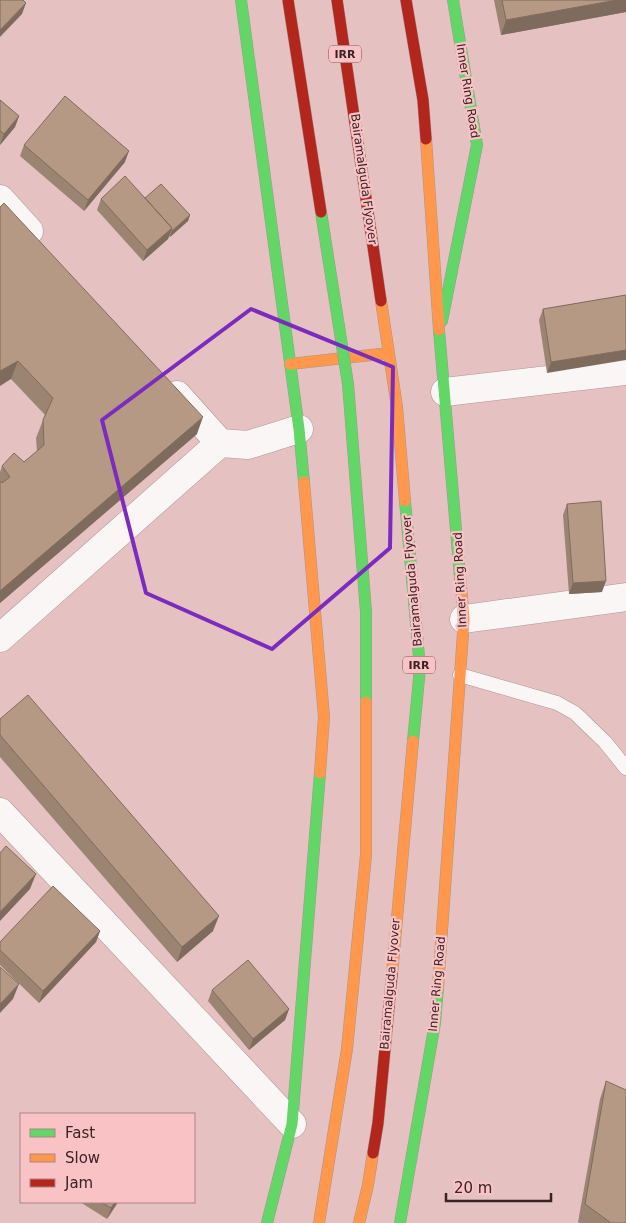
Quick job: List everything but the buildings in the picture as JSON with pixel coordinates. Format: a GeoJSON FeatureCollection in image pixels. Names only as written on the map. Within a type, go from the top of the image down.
{"type":"FeatureCollection","features":[{"type":"Feature","properties":{"kind":"main road"},"geometry":{"type":"LineString","coordinates":[[242,0],[299,429],[324,717],[292,1124],[267,1223]]}},
{"type":"Feature","properties":{"kind":"main road"},"geometry":{"type":"LineString","coordinates":[[288,0],[348,384],[366,612],[366,854],[347,1048],[319,1223]]}},
{"type":"Feature","properties":{"kind":"main road","name":"Bairamalguda Flyover"},"geometry":{"type":"LineString","coordinates":[[337,0],[397,407],[420,668],[378,1123],[368,1185],[359,1223]]}},
{"type":"Feature","properties":{"kind":"main road"},"geometry":{"type":"LineString","coordinates":[[406,0],[423,100],[439,336]]}},
{"type":"Feature","properties":{"kind":"main road","name":"Inner Ring Road"},"geometry":{"type":"LineString","coordinates":[[400,1223],[435,1023],[464,619],[439,336],[477,145],[453,0]]}},
{"type":"Feature","properties":{"kind":"main road"},"geometry":{"type":"LineString","coordinates":[[290,364],[389,353]]}},
{"type":"Feature","properties":{"kind":"street"},"geometry":{"type":"LineString","coordinates":[[0,199],[47,251]]}},
{"type":"Feature","properties":{"kind":"street"},"geometry":{"type":"LineString","coordinates":[[445,392],[626,370]]}},
{"type":"Feature","properties":{"kind":"street"},"geometry":{"type":"LineString","coordinates":[[160,376],[220,443],[248,445],[299,429]]}},
{"type":"Feature","properties":{"kind":"street"},"geometry":{"type":"LineString","coordinates":[[0,638],[220,443]]}},
{"type":"Feature","properties":{"kind":"street"},"geometry":{"type":"LineString","coordinates":[[464,619],[626,597]]}},
{"type":"Feature","properties":{"kind":"street"},"geometry":{"type":"LineString","coordinates":[[0,812],[292,1124]]}},
{"type":"Feature","properties":{"kind":"lane"},"geometry":{"type":"LineString","coordinates":[[460,675],[557,703],[575,713],[605,742],[626,768]]}},
{"type":"Feature","properties":{"kind":"highlighted area"},"geometry":{"type":"Polygon","coordinates":[[[251,309],[393,367],[390,548],[272,649],[146,593],[102,420],[251,309]]]}},
{"type":"Feature","properties":{"kind":"traffic: fast"},"geometry":{"type":"LineString","coordinates":[[241,0],[299,429],[304,482]]}},
{"type":"Feature","properties":{"kind":"traffic: fast"},"geometry":{"type":"LineString","coordinates":[[442,321],[477,145],[453,0]]}},
{"type":"Feature","properties":{"kind":"traffic: fast"},"geometry":{"type":"LineString","coordinates":[[321,212],[348,384],[366,612],[366,702]]}},
{"type":"Feature","properties":{"kind":"traffic: fast"},"geometry":{"type":"LineString","coordinates":[[439,330],[460,577]]}},
{"type":"Feature","properties":{"kind":"traffic: fast"},"geometry":{"type":"LineString","coordinates":[[405,501],[420,668],[413,741]]}},
{"type":"Feature","properties":{"kind":"traffic: fast"},"geometry":{"type":"LineString","coordinates":[[267,1223],[292,1124],[320,773]]}},
{"type":"Feature","properties":{"kind":"traffic: fast"},"geometry":{"type":"LineString","coordinates":[[400,1223],[435,1023],[438,987]]}},
{"type":"Feature","properties":{"kind":"traffic: slow"},"geometry":{"type":"LineString","coordinates":[[426,139],[439,330]]}},
{"type":"Feature","properties":{"kind":"traffic: slow"},"geometry":{"type":"LineString","coordinates":[[381,301],[397,407],[405,501]]}},
{"type":"Feature","properties":{"kind":"traffic: slow"},"geometry":{"type":"LineString","coordinates":[[290,364],[389,353]]}},
{"type":"Feature","properties":{"kind":"traffic: slow"},"geometry":{"type":"LineString","coordinates":[[304,482],[324,717],[320,773]]}},
{"type":"Feature","properties":{"kind":"traffic: slow"},"geometry":{"type":"LineString","coordinates":[[438,987],[464,619],[460,577]]}},
{"type":"Feature","properties":{"kind":"traffic: slow"},"geometry":{"type":"LineString","coordinates":[[366,702],[366,855]]}},
{"type":"Feature","properties":{"kind":"traffic: slow"},"geometry":{"type":"LineString","coordinates":[[392,974],[413,741]]}},
{"type":"Feature","properties":{"kind":"traffic: slow"},"geometry":{"type":"LineString","coordinates":[[319,1223],[347,1049],[366,855]]}},
{"type":"Feature","properties":{"kind":"traffic: slow"},"geometry":{"type":"LineString","coordinates":[[359,1223],[373,1153]]}},
{"type":"Feature","properties":{"kind":"traffic: jam"},"geometry":{"type":"LineString","coordinates":[[288,0],[321,212]]}},
{"type":"Feature","properties":{"kind":"traffic: jam"},"geometry":{"type":"LineString","coordinates":[[337,0],[381,301]]}},
{"type":"Feature","properties":{"kind":"traffic: jam"},"geometry":{"type":"LineString","coordinates":[[406,0],[423,100],[426,139]]}},
{"type":"Feature","properties":{"kind":"traffic: jam"},"geometry":{"type":"LineString","coordinates":[[373,1153],[378,1123],[392,974]]}}]}
